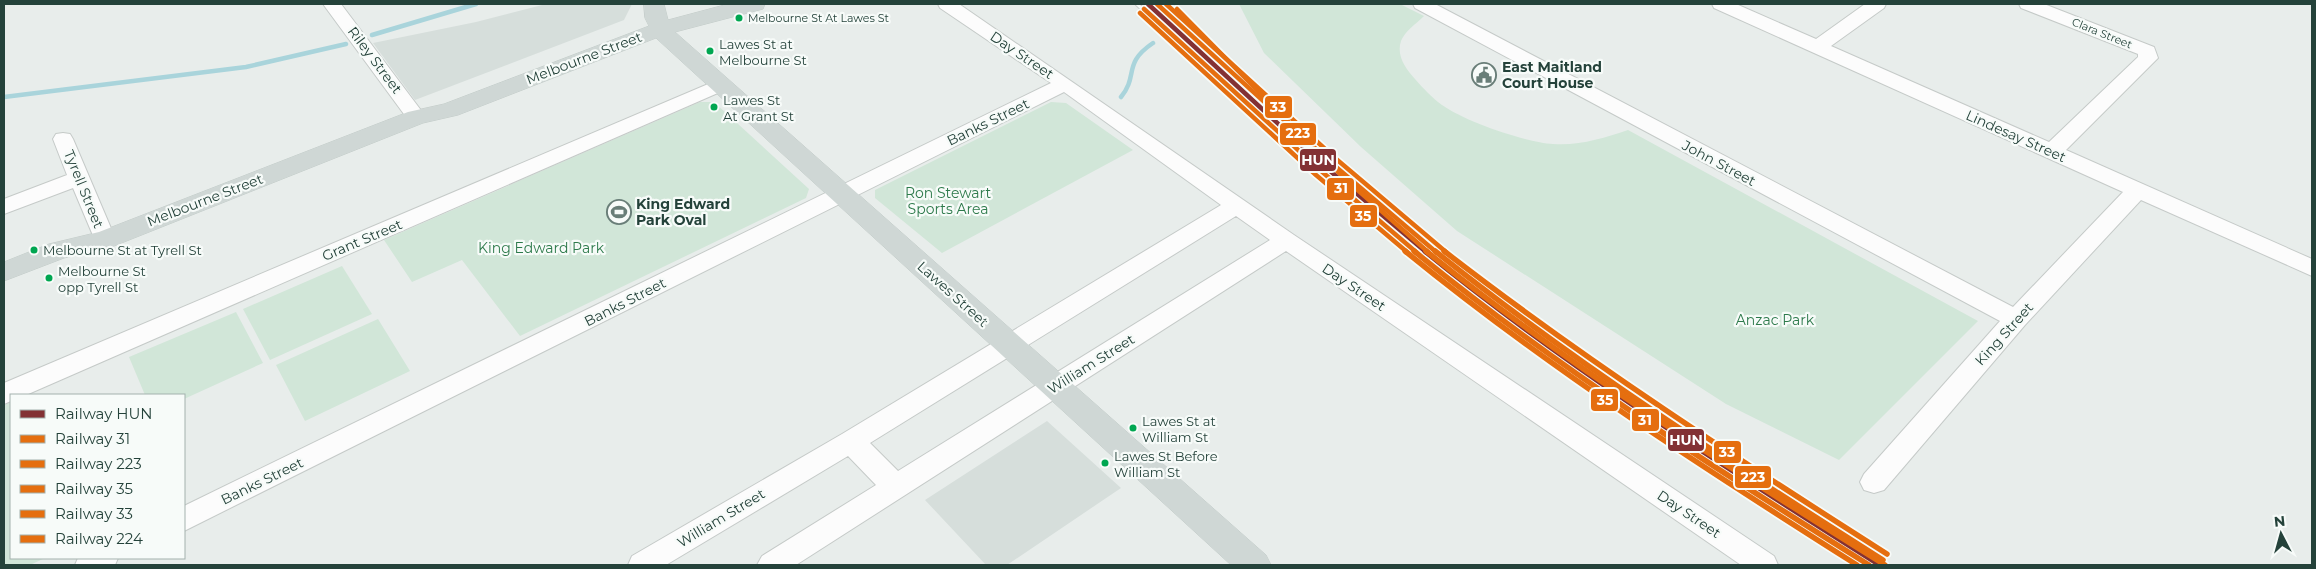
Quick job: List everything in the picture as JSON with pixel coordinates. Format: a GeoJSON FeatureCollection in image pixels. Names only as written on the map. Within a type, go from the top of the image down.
{"type":"FeatureCollection","features":[{"type":"Feature","properties":{"kind":"main road","name":"Melbourne Street"},"geometry":{"type":"LineString","coordinates":[[4,288],[68,262],[105,240],[416,117],[444,99],[657,17],[707,4]]}},
{"type":"Feature","properties":{"kind":"main road","name":"Melbourne Street"},"geometry":{"type":"LineString","coordinates":[[657,17],[698,17],[755,4]]}},
{"type":"Feature","properties":{"kind":"main road","name":"Lawes Street"},"geometry":{"type":"LineString","coordinates":[[657,17],[666,36],[1254,565]]}},
{"type":"Feature","properties":{"kind":"main road","name":"Melbourne Street"},"geometry":{"type":"LineString","coordinates":[[4,272],[58,250],[105,240]]}},
{"type":"Feature","properties":{"kind":"street","name":"Riley Street"},"geometry":{"type":"LineString","coordinates":[[334,4],[416,117]]}},
{"type":"Feature","properties":{"kind":"street","name":"Day Street"},"geometry":{"type":"LineString","coordinates":[[948,4],[1286,240],[1764,565]]}},
{"type":"Feature","properties":{"kind":"street","name":"John Street"},"geometry":{"type":"LineString","coordinates":[[1422,4],[2016,320]]}},
{"type":"Feature","properties":{"kind":"street","name":"Lindesay Street"},"geometry":{"type":"LineString","coordinates":[[1721,4],[2312,268]]}},
{"type":"Feature","properties":{"kind":"street"},"geometry":{"type":"LineString","coordinates":[[1817,47],[1877,4]]}},
{"type":"Feature","properties":{"kind":"street","name":"Clara Street"},"geometry":{"type":"LineString","coordinates":[[2028,4],[2147,51],[2148,58],[2051,152]]}},
{"type":"Feature","properties":{"kind":"street","name":"Banks Street"},"geometry":{"type":"LineString","coordinates":[[185,519],[532,349],[1065,84]]}},
{"type":"Feature","properties":{"kind":"street","name":"Grant Street"},"geometry":{"type":"LineString","coordinates":[[4,394],[720,85]]}},
{"type":"Feature","properties":{"kind":"street","name":"Tyrell Street"},"geometry":{"type":"LineString","coordinates":[[63,139],[105,240]]}},
{"type":"Feature","properties":{"kind":"street"},"geometry":{"type":"LineString","coordinates":[[4,207],[79,178]]}},
{"type":"Feature","properties":{"kind":"street","name":"King Street"},"geometry":{"type":"LineString","coordinates":[[1874,482],[2016,320],[2138,190]]}},
{"type":"Feature","properties":{"kind":"street","name":"William Street"},"geometry":{"type":"LineString","coordinates":[[642,565],[1010,345],[1237,205]]}},
{"type":"Feature","properties":{"kind":"street","name":"William Street"},"geometry":{"type":"LineString","coordinates":[[772,565],[1286,240]]}},
{"type":"Feature","properties":{"kind":"street"},"geometry":{"type":"LineString","coordinates":[[851,441],[896,487]]}},
{"type":"Feature","properties":{"kind":"street"},"geometry":{"type":"LineString","coordinates":[[89,565],[102,559]]}},
{"type":"Feature","properties":{"kind":"shaded area"},"geometry":{"type":"Polygon","coordinates":[[[546,4],[632,4],[624,20],[415,100],[373,43],[476,22],[546,4]]]}},
{"type":"Feature","properties":{"kind":"shaded area"},"geometry":{"type":"Polygon","coordinates":[[[1047,421],[1121,488],[1007,565],[986,565],[925,500],[1047,421]]]}},
{"type":"Feature","properties":{"kind":"green space","name":"Anzac Park"},"geometry":{"type":"Polygon","coordinates":[[[1239,4],[1400,4],[1424,16],[1408,31],[1401,41],[1400,52],[1405,67],[1428,93],[1453,111],[1496,130],[1553,144],[1582,143],[1628,130],[1978,321],[1839,460],[1726,404],[1457,231],[1361,147],[1264,53],[1239,4]]]}},
{"type":"Feature","properties":{"kind":"green space","name":"King Edward Park"},"geometry":{"type":"Polygon","coordinates":[[[700,102],[714,102],[809,189],[806,198],[520,336],[462,260],[412,282],[384,240],[700,102]]]}},
{"type":"Feature","properties":{"kind":"green space","name":"Ron Stewart Sports Area"},"geometry":{"type":"Polygon","coordinates":[[[1051,102],[1066,103],[1133,150],[942,253],[875,198],[875,190],[1051,102]]]}},
{"type":"Feature","properties":{"kind":"green space"},"geometry":{"type":"Polygon","coordinates":[[[342,266],[372,314],[270,360],[243,309],[342,266]]]}},
{"type":"Feature","properties":{"kind":"green space"},"geometry":{"type":"Polygon","coordinates":[[[236,312],[263,363],[185,399],[185,394],[145,394],[129,357],[236,312]]]}},
{"type":"Feature","properties":{"kind":"green space"},"geometry":{"type":"Polygon","coordinates":[[[378,319],[410,371],[305,421],[276,365],[378,319]]]}},
{"type":"Feature","properties":{"kind":"green space"},"geometry":{"type":"Polygon","coordinates":[[[10,402],[10,559],[43,559],[30,565],[4,565],[4,405],[10,402]]]}},
{"type":"Feature","properties":{"kind":"waterway"},"geometry":{"type":"LineString","coordinates":[[372,35],[476,4]]}},
{"type":"Feature","properties":{"kind":"waterway"},"geometry":{"type":"LineString","coordinates":[[1121,97],[1129,82],[1137,57],[1153,43]]}},
{"type":"Feature","properties":{"kind":"waterway"},"geometry":{"type":"LineString","coordinates":[[4,97],[246,67],[346,44]]}},
{"type":"Feature","properties":{"kind":"railway"},"geometry":{"type":"LineString","coordinates":[[1137,4],[1311,167],[1411,252]]}},
{"type":"Feature","properties":{"kind":"railway"},"geometry":{"type":"LineString","coordinates":[[1409,251],[1462,294],[1572,376],[1685,454],[1857,565]]}},
{"type":"Feature","properties":{"kind":"rail line","name":"HUN"},"geometry":{"type":"LineString","coordinates":[[1148,4],[1359,196],[1486,299],[1540,340],[1652,417],[1880,565]]}},
{"type":"Feature","properties":{"kind":"rail line","name":"223"},"geometry":{"type":"LineString","coordinates":[[1157,4],[1364,192],[1489,294],[1544,335],[1655,412],[1883,560]]}},
{"type":"Feature","properties":{"kind":"rail line","name":"33"},"geometry":{"type":"LineString","coordinates":[[1166,4],[1369,188],[1492,289],[1658,406],[1887,554]]}},
{"type":"Feature","properties":{"kind":"rail line","name":"31"},"geometry":{"type":"LineString","coordinates":[[1144,9],[1356,202],[1482,304],[1535,344],[1645,420],[1869,565]]}},
{"type":"Feature","properties":{"kind":"rail line","name":"224"},"geometry":{"type":"LineString","coordinates":[[1177,9],[1373,206],[1460,278],[1518,323],[1638,407],[1699,448],[1885,565]]}},
{"type":"Feature","properties":{"kind":"rail line","name":"35"},"geometry":{"type":"LineString","coordinates":[[1140,13],[1280,143],[1426,268],[1530,347],[1637,422],[1746,495],[1857,565]]}},
{"type":"Feature","properties":{"kind":"place","name":"Melbourne St At Lawes St"},"geometry":{"type":"Point","coordinates":[739,18]}},
{"type":"Feature","properties":{"kind":"place","name":"Lawes St at Melbourne St"},"geometry":{"type":"Point","coordinates":[710,51]}},
{"type":"Feature","properties":{"kind":"place","name":"East Maitland Court House"},"geometry":{"type":"Point","coordinates":[1484,75]}},
{"type":"Feature","properties":{"kind":"place","name":"Lawes St At Grant St"},"geometry":{"type":"Point","coordinates":[714,107]}},
{"type":"Feature","properties":{"kind":"place","name":"King Edward Park Oval"},"geometry":{"type":"Point","coordinates":[619,212]}},
{"type":"Feature","properties":{"kind":"place","name":"Melbourne St at Tyrell St"},"geometry":{"type":"Point","coordinates":[34,250]}},
{"type":"Feature","properties":{"kind":"place","name":"Melbourne St opp Tyrell St"},"geometry":{"type":"Point","coordinates":[49,278]}},
{"type":"Feature","properties":{"kind":"place","name":"Lawes St at William St"},"geometry":{"type":"Point","coordinates":[1133,428]}},
{"type":"Feature","properties":{"kind":"place","name":"Lawes St Before William St"},"geometry":{"type":"Point","coordinates":[1105,463]}}]}
